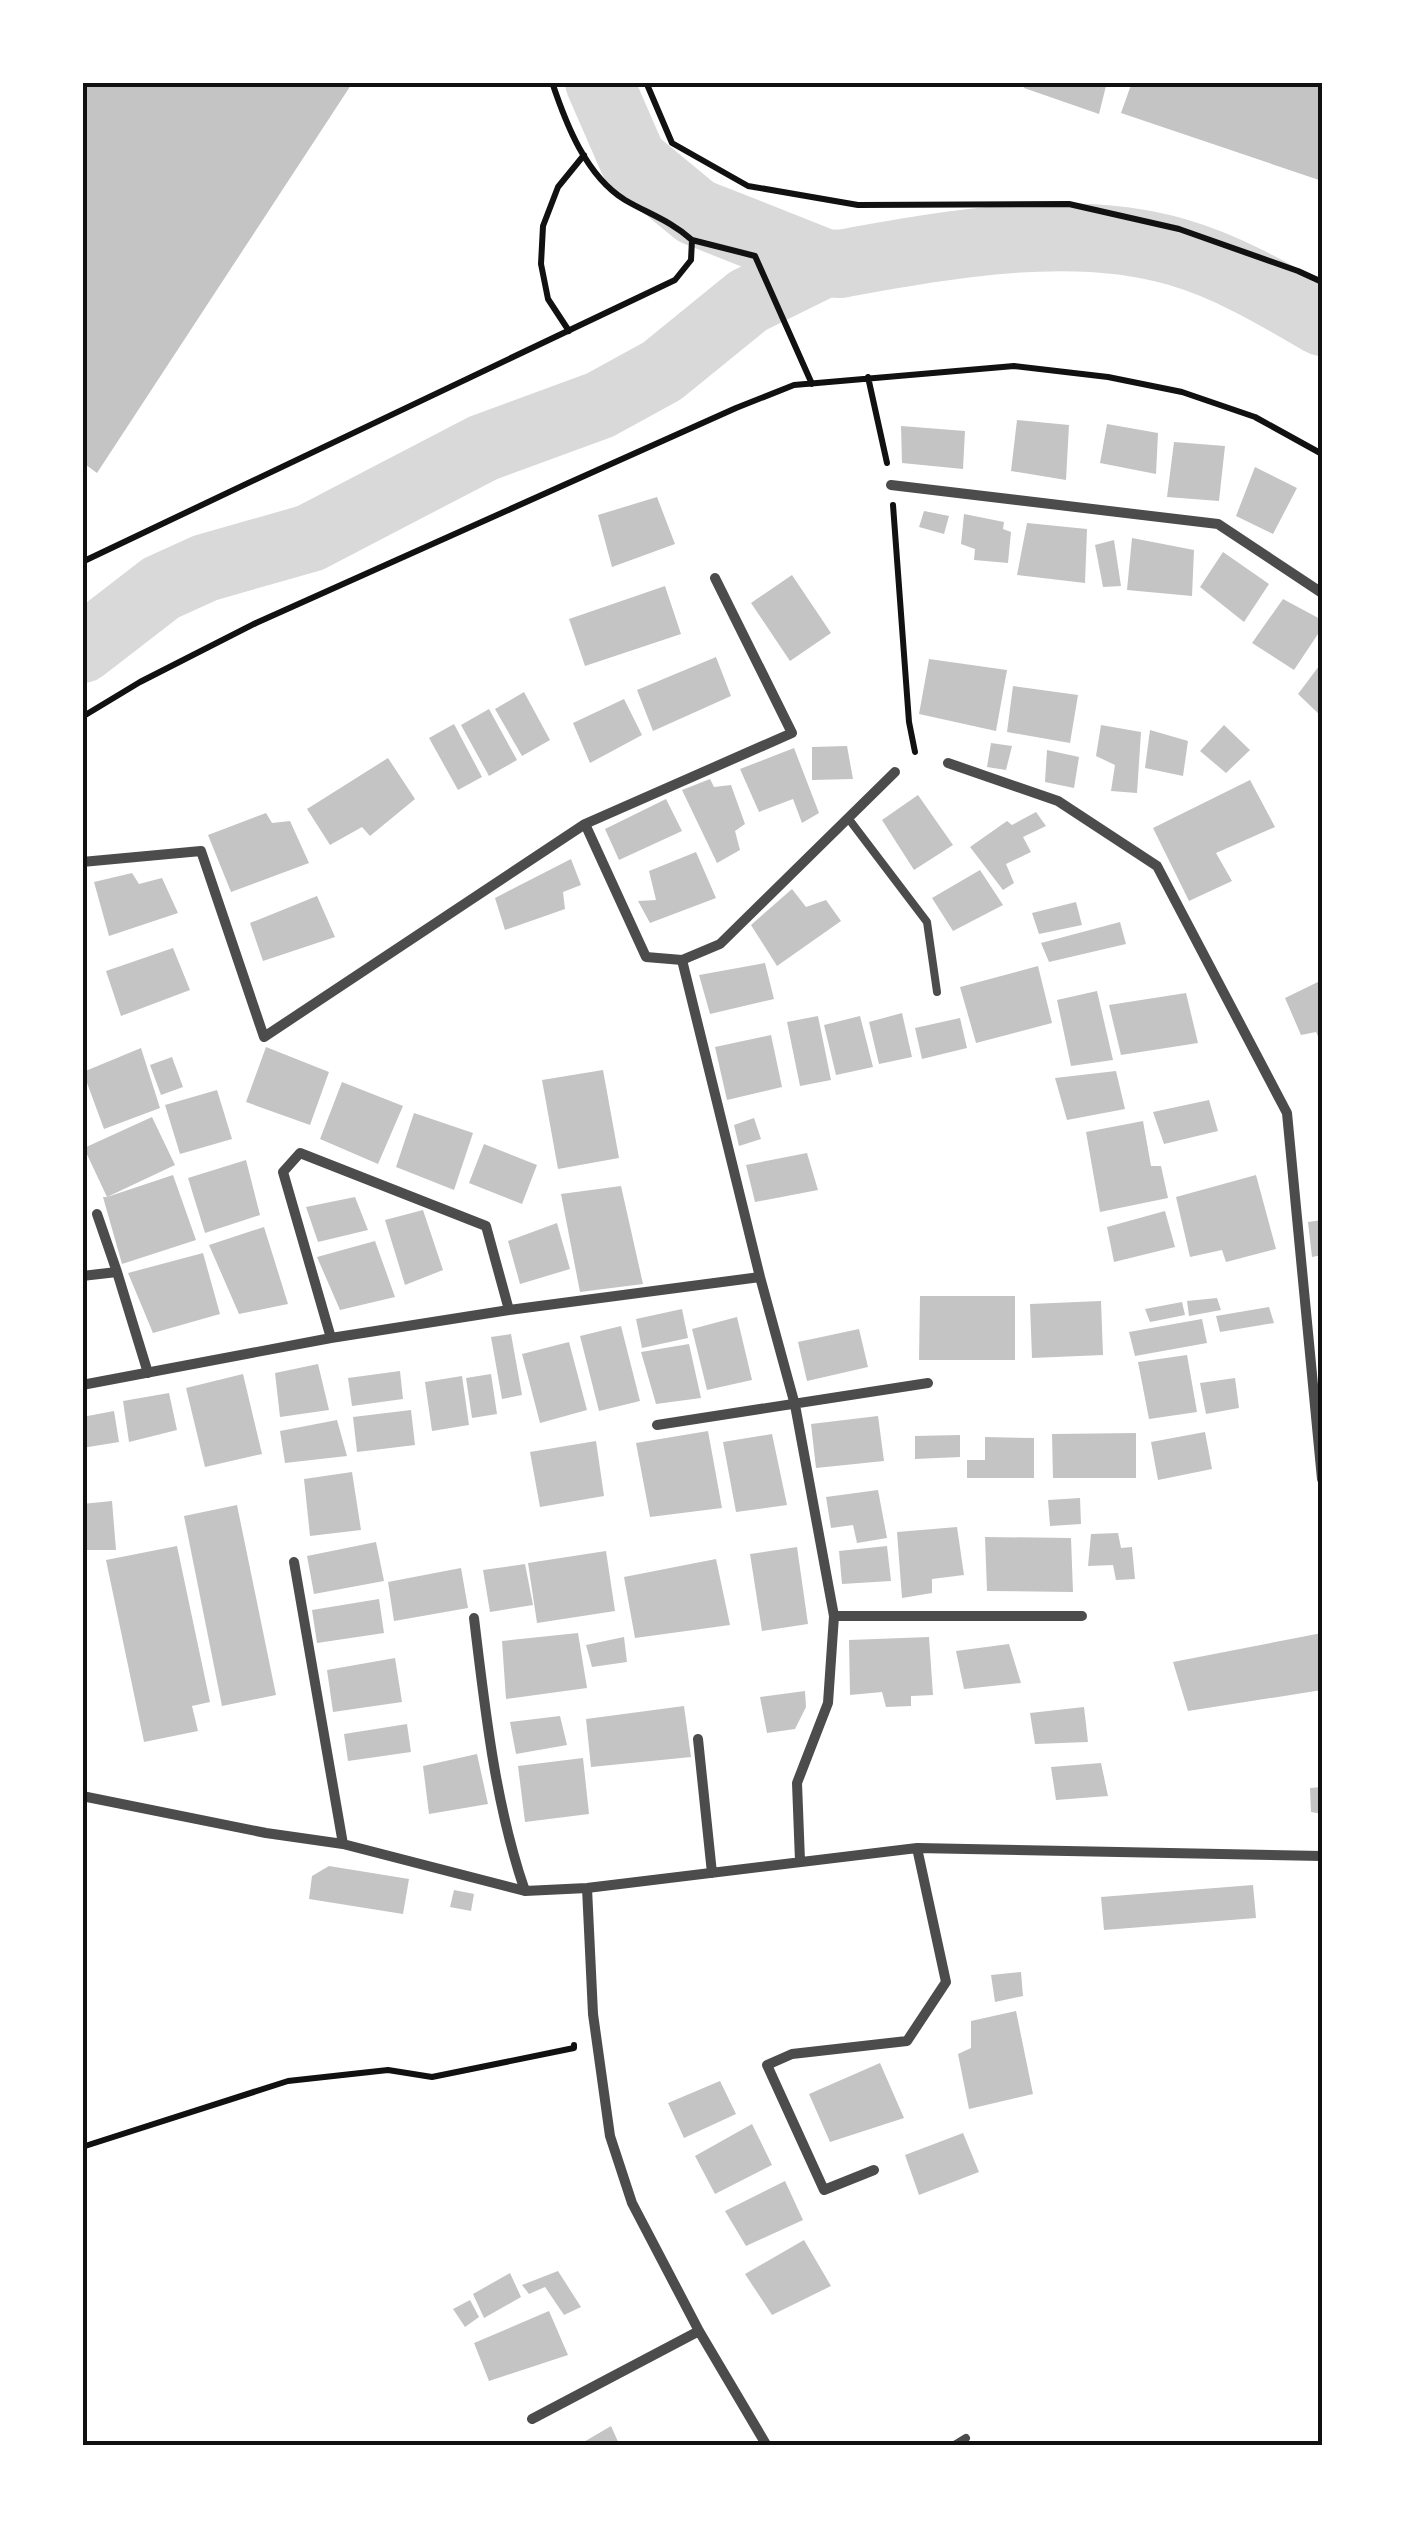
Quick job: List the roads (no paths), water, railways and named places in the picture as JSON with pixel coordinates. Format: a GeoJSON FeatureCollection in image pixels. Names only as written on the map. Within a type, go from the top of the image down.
{"type":"FeatureCollection","features":[{"type":"Feature","properties":{"kind":"street"},"geometry":{"type":"LineString","coordinates":[[891,484],[1218,524],[1322,593]]}},
{"type":"Feature","properties":{"kind":"street"},"geometry":{"type":"LineString","coordinates":[[82,862],[200,851],[264,1037],[585,824],[792,732],[716,578]]}},
{"type":"Feature","properties":{"kind":"street"},"geometry":{"type":"LineString","coordinates":[[948,763],[1058,800],[1158,866],[1287,1113],[1322,1479]]}},
{"type":"Feature","properties":{"kind":"street"},"geometry":{"type":"LineString","coordinates":[[585,824],[646,957],[682,960],[720,944],[896,772]]}},
{"type":"Feature","properties":{"kind":"street"},"geometry":{"type":"LineString","coordinates":[[682,960],[795,1405],[834,1616],[828,1703],[797,1784],[800,1862]]}},
{"type":"Feature","properties":{"kind":"street"},"geometry":{"type":"LineString","coordinates":[[331,1338],[283,1172],[300,1153],[486,1226],[509,1310]]}},
{"type":"Feature","properties":{"kind":"street"},"geometry":{"type":"LineString","coordinates":[[97,1214],[148,1373]]}},
{"type":"Feature","properties":{"kind":"street"},"geometry":{"type":"LineString","coordinates":[[82,1276],[118,1272]]}},
{"type":"Feature","properties":{"kind":"street"},"geometry":{"type":"LineString","coordinates":[[82,1386],[331,1338],[760,1277]]}},
{"type":"Feature","properties":{"kind":"street"},"geometry":{"type":"LineString","coordinates":[[658,1425],[928,1383]]}},
{"type":"Feature","properties":{"kind":"street"},"geometry":{"type":"LineString","coordinates":[[294,1562],[343,1844]]}},
{"type":"Feature","properties":{"kind":"street"},"geometry":{"type":"LineString","coordinates":[[834,1616],[1082,1616]]}},
{"type":"Feature","properties":{"kind":"street"},"geometry":{"type":"LineString","coordinates":[[474,1618],[486,1716],[514,1859],[525,1891]]}},
{"type":"Feature","properties":{"kind":"street"},"geometry":{"type":"LineString","coordinates":[[698,1739],[712,1873]]}},
{"type":"Feature","properties":{"kind":"street"},"geometry":{"type":"LineString","coordinates":[[82,1796],[266,1833],[343,1844],[525,1891],[587,1888],[917,1848],[1322,1856]]}},
{"type":"Feature","properties":{"kind":"street"},"geometry":{"type":"LineString","coordinates":[[874,2170],[824,2190],[767,2065],[792,2054],[907,2040],[946,1982],[917,1848]]}},
{"type":"Feature","properties":{"kind":"street"},"geometry":{"type":"LineString","coordinates":[[587,1888],[592,2014],[610,2136],[632,2203],[699,2331],[767,2446]]}},
{"type":"Feature","properties":{"kind":"street"},"geometry":{"type":"LineString","coordinates":[[532,2419],[699,2331]]}},
{"type":"Feature","properties":{"kind":"lane"},"geometry":{"type":"LineString","coordinates":[[848,818],[927,922],[937,992]]}},
{"type":"Feature","properties":{"kind":"lane"},"geometry":{"type":"LineString","coordinates":[[953,2446],[966,2438]]}},
{"type":"Feature","properties":{"kind":"waterway"},"geometry":{"type":"LineString","coordinates":[[599,82],[633,160],[696,212],[825,263]]}},
{"type":"Feature","properties":{"kind":"waterway"},"geometry":{"type":"LineString","coordinates":[[82,649],[161,588],[205,568],[310,538],[483,448],[600,405],[662,371],[748,301],[825,263],[1009,239],[1095,238],[1137,243],[1215,265],[1322,322]]}}]}
